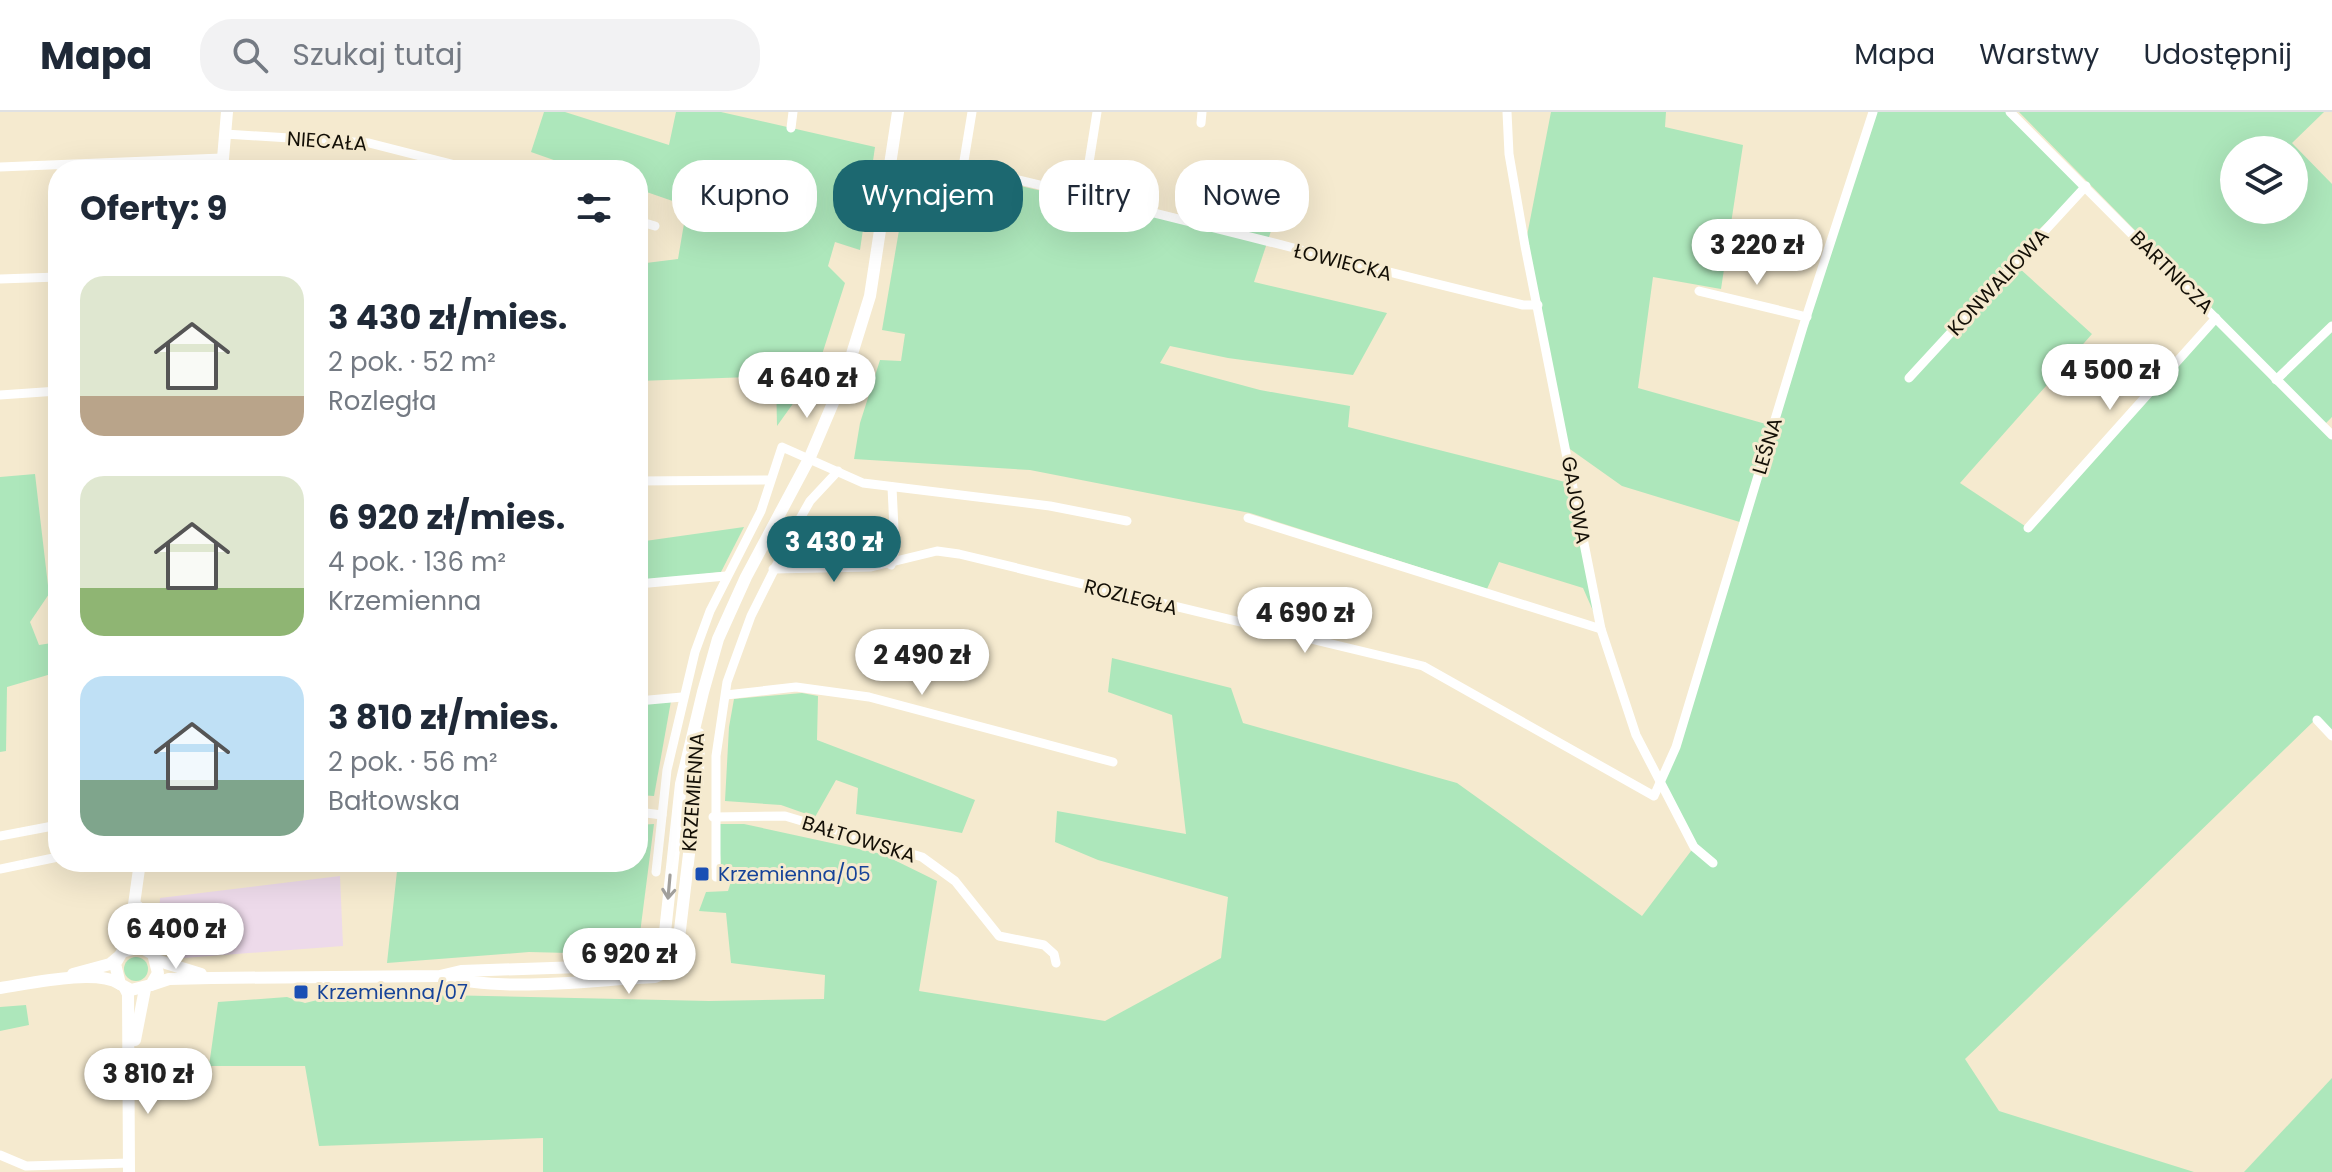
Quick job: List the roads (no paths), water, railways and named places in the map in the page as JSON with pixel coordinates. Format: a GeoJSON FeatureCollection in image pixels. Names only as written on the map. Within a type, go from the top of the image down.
{"type":"FeatureCollection","features":[{"type":"Feature","properties":{"kind":"main road"},"geometry":{"type":"LineString","coordinates":[[222,160],[227,112]]}},
{"type":"Feature","properties":{"kind":"main road","name":"KRZEMIENNA"},"geometry":{"type":"LineString","coordinates":[[148,987],[169,979],[440,976],[461,971],[639,965],[655,959],[665,932],[681,784],[718,639],[746,577],[810,457],[847,370],[870,296],[898,112]]}},
{"type":"Feature","properties":{"kind":"main road","name":"KRZEMIENNA"},"geometry":{"type":"LineString","coordinates":[[440,976],[461,982],[529,983],[655,977],[671,970],[677,955],[698,778],[699,715]]}},
{"type":"Feature","properties":{"kind":"main road"},"geometry":{"type":"LineString","coordinates":[[129,1167],[131,1059],[128,994],[114,971],[129,940],[138,872]]}},
{"type":"Feature","properties":{"kind":"main road"},"geometry":{"type":"LineString","coordinates":[[131,1059],[148,987],[158,973],[156,960],[141,938],[135,888]]}},
{"type":"Feature","properties":{"kind":"main road"},"geometry":{"type":"LineString","coordinates":[[59,979],[110,964],[133,947],[147,949]]}},
{"type":"Feature","properties":{"kind":"main road","name":"KRZEMIENNA"},"geometry":{"type":"LineString","coordinates":[[156,960],[212,978]]}},
{"type":"Feature","properties":{"kind":"main road"},"geometry":{"type":"LineString","coordinates":[[0,988],[59,979],[103,978],[122,986],[148,987]]}},
{"type":"Feature","properties":{"kind":"street"},"geometry":{"type":"LineString","coordinates":[[791,128],[793,112]]}},
{"type":"Feature","properties":{"kind":"street","name":"ŁOWIECKA"},"geometry":{"type":"LineString","coordinates":[[972,112],[963,167],[1039,184]]}},
{"type":"Feature","properties":{"kind":"street"},"geometry":{"type":"LineString","coordinates":[[1089,160],[1097,112]]}},
{"type":"Feature","properties":{"kind":"street","name":"GAJOWA"},"geometry":{"type":"LineString","coordinates":[[1507,112],[1509,154],[1601,629],[1636,735],[1694,847],[1713,863]]}},
{"type":"Feature","properties":{"kind":"street","name":"LEŚNA"},"geometry":{"type":"LineString","coordinates":[[1662,781],[1676,747],[1873,112]]}},
{"type":"Feature","properties":{"kind":"street","name":"BARTNICZA"},"geometry":{"type":"LineString","coordinates":[[2010,112],[2332,435]]}},
{"type":"Feature","properties":{"kind":"street","name":"NIECAŁA"},"geometry":{"type":"LineString","coordinates":[[225,134],[369,143],[436,160]]}},
{"type":"Feature","properties":{"kind":"street"},"geometry":{"type":"LineString","coordinates":[[0,167],[48,166]]}},
{"type":"Feature","properties":{"kind":"street","name":"KONWALIOWA"},"geometry":{"type":"LineString","coordinates":[[1909,378],[2086,186]]}},
{"type":"Feature","properties":{"kind":"street","name":"ŁOWIECKA"},"geometry":{"type":"LineString","coordinates":[[1159,212],[1274,245],[1523,305],[1538,305]]}},
{"type":"Feature","properties":{"kind":"street"},"geometry":{"type":"LineString","coordinates":[[648,224],[655,226]]}},
{"type":"Feature","properties":{"kind":"street"},"geometry":{"type":"LineString","coordinates":[[0,279],[48,277]]}},
{"type":"Feature","properties":{"kind":"street"},"geometry":{"type":"LineString","coordinates":[[1699,291],[1807,317]]}},
{"type":"Feature","properties":{"kind":"street"},"geometry":{"type":"LineString","coordinates":[[2028,528],[2216,318]]}},
{"type":"Feature","properties":{"kind":"street"},"geometry":{"type":"LineString","coordinates":[[2276,380],[2332,326]]}},
{"type":"Feature","properties":{"kind":"street"},"geometry":{"type":"LineString","coordinates":[[0,395],[48,392]]}},
{"type":"Feature","properties":{"kind":"street"},"geometry":{"type":"LineString","coordinates":[[656,872],[662,815],[682,697],[700,638],[726,576],[761,511],[782,447],[863,483],[1050,506],[1127,521]]}},
{"type":"Feature","properties":{"kind":"street"},"geometry":{"type":"LineString","coordinates":[[716,877],[713,817],[716,756],[736,653],[773,569],[810,501],[838,471]]}},
{"type":"Feature","properties":{"kind":"street"},"geometry":{"type":"LineString","coordinates":[[648,481],[769,480]]}},
{"type":"Feature","properties":{"kind":"street"},"geometry":{"type":"LineString","coordinates":[[891,565],[895,550],[892,487]]}},
{"type":"Feature","properties":{"kind":"street"},"geometry":{"type":"LineString","coordinates":[[1248,518],[1601,629]]}},
{"type":"Feature","properties":{"kind":"street","name":"ROZLEGŁA"},"geometry":{"type":"LineString","coordinates":[[773,569],[891,565],[937,551],[959,554],[1423,666],[1654,796],[1662,781]]}},
{"type":"Feature","properties":{"kind":"street"},"geometry":{"type":"LineString","coordinates":[[648,583],[726,576]]}},
{"type":"Feature","properties":{"kind":"street"},"geometry":{"type":"LineString","coordinates":[[726,695],[796,687],[869,697],[1113,762]]}},
{"type":"Feature","properties":{"kind":"street"},"geometry":{"type":"LineString","coordinates":[[648,700],[682,697]]}},
{"type":"Feature","properties":{"kind":"street"},"geometry":{"type":"LineString","coordinates":[[2317,720],[2332,736]]}},
{"type":"Feature","properties":{"kind":"street"},"geometry":{"type":"LineString","coordinates":[[648,813],[662,815]]}},
{"type":"Feature","properties":{"kind":"street","name":"BAŁTOWSKA"},"geometry":{"type":"LineString","coordinates":[[713,817],[785,816],[922,857],[955,881],[999,936],[1044,945],[1054,954],[1056,963]]}},
{"type":"Feature","properties":{"kind":"street"},"geometry":{"type":"LineString","coordinates":[[0,836],[48,827]]}},
{"type":"Feature","properties":{"kind":"street"},"geometry":{"type":"LineString","coordinates":[[0,869],[48,859]]}},
{"type":"Feature","properties":{"kind":"street"},"geometry":{"type":"LineString","coordinates":[[0,1155],[26,1166],[129,1167]]}},
{"type":"Feature","properties":{"kind":"place","name":"Krzemienna/05"},"geometry":{"type":"Point","coordinates":[702,874]}},
{"type":"Feature","properties":{"kind":"place","name":"Krzemienna/07"},"geometry":{"type":"Point","coordinates":[301,992]}}]}
